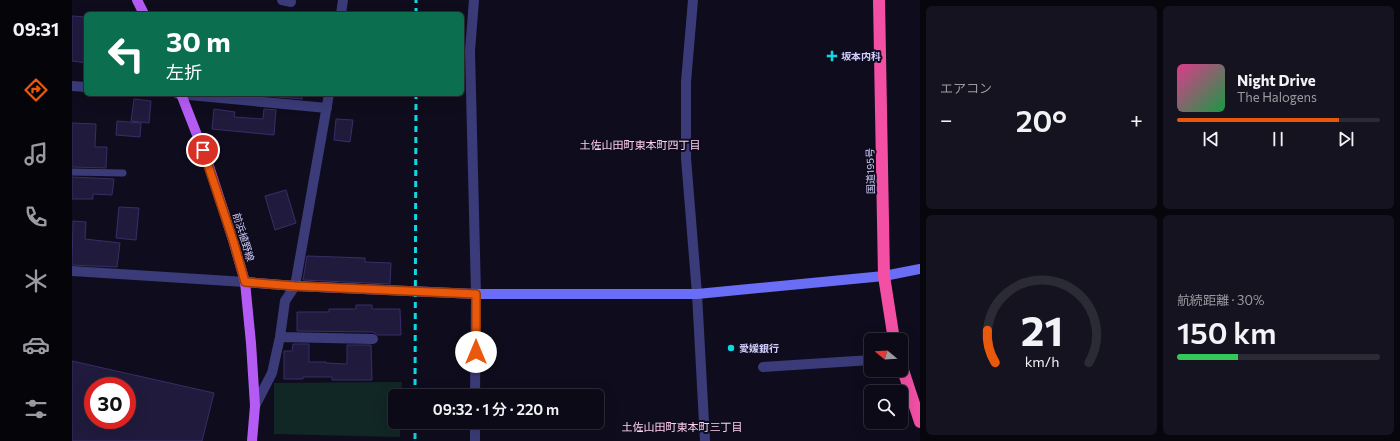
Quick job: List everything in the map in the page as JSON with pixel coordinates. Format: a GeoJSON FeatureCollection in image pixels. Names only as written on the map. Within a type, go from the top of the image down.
{"type":"FeatureCollection","features":[{"type":"Feature","properties":{"kind":"highway","name":"国道195号"},"geometry":{"type":"LineString","coordinates":[[879,0],[884,276],[893,333]]}},
{"type":"Feature","properties":{"kind":"highway"},"geometry":{"type":"LineString","coordinates":[[905,377],[920,422]]}},
{"type":"Feature","properties":{"kind":"main road"},"geometry":{"type":"LineString","coordinates":[[137,0],[143,12]]}},
{"type":"Feature","properties":{"kind":"main road","name":"前浜植野線"},"geometry":{"type":"LineString","coordinates":[[181,96],[208,163],[245,282],[255,406],[252,441]]}},
{"type":"Feature","properties":{"kind":"street"},"geometry":{"type":"LineString","coordinates":[[341,12],[343,0]]}},
{"type":"Feature","properties":{"kind":"street"},"geometry":{"type":"LineString","coordinates":[[474,0],[470,51],[476,294],[475,389]]}},
{"type":"Feature","properties":{"kind":"street"},"geometry":{"type":"LineString","coordinates":[[693,0],[686,82],[686,158],[697,294],[705,441]]}},
{"type":"Feature","properties":{"kind":"street"},"geometry":{"type":"LineString","coordinates":[[72,86],[84,87]]}},
{"type":"Feature","properties":{"kind":"street"},"geometry":{"type":"LineString","coordinates":[[201,96],[327,108]]}},
{"type":"Feature","properties":{"kind":"street"},"geometry":{"type":"LineString","coordinates":[[255,406],[272,373],[280,337],[285,301],[295,286],[329,96]]}},
{"type":"Feature","properties":{"kind":"street"},"geometry":{"type":"LineString","coordinates":[[72,271],[295,286],[476,294],[697,294],[884,276],[920,269]]}},
{"type":"Feature","properties":{"kind":"street"},"geometry":{"type":"LineString","coordinates":[[280,337],[373,339]]}},
{"type":"Feature","properties":{"kind":"street"},"geometry":{"type":"LineString","coordinates":[[763,367],[864,360]]}},
{"type":"Feature","properties":{"kind":"street"},"geometry":{"type":"LineString","coordinates":[[475,429],[475,441]]}},
{"type":"Feature","properties":{"kind":"lane"},"geometry":{"type":"LineString","coordinates":[[72,172],[123,173]]}},
{"type":"Feature","properties":{"kind":"green space"},"geometry":{"type":"Polygon","coordinates":[[[402,382],[402,389],[388,389],[388,429],[400,429],[400,437],[274,434],[274,383],[402,382]]]}},
{"type":"Feature","properties":{"kind":"building"},"geometry":{"type":"Polygon","coordinates":[[[72,16],[84,17],[84,63],[72,61],[72,16]]]}},
{"type":"Feature","properties":{"kind":"building"},"geometry":{"type":"Polygon","coordinates":[[[265,96],[303,96],[302,99],[265,96]]]}},
{"type":"Feature","properties":{"kind":"building"},"geometry":{"type":"Polygon","coordinates":[[[134,99],[151,101],[149,123],[131,121],[134,99]]]}},
{"type":"Feature","properties":{"kind":"building"},"geometry":{"type":"Polygon","coordinates":[[[214,109],[235,112],[234,117],[263,119],[264,109],[276,110],[274,135],[212,129],[214,109]]]}},
{"type":"Feature","properties":{"kind":"building"},"geometry":{"type":"Polygon","coordinates":[[[336,119],[353,120],[350,142],[334,140],[336,119]]]}},
{"type":"Feature","properties":{"kind":"building"},"geometry":{"type":"Polygon","coordinates":[[[117,121],[141,123],[140,137],[116,135],[117,121]]]}},
{"type":"Feature","properties":{"kind":"building"},"geometry":{"type":"Polygon","coordinates":[[[72,123],[96,124],[95,147],[107,147],[106,168],[72,167],[72,123]]]}},
{"type":"Feature","properties":{"kind":"building"},"geometry":{"type":"Polygon","coordinates":[[[72,177],[114,179],[112,195],[93,194],[93,199],[72,199],[72,177]]]}},
{"type":"Feature","properties":{"kind":"building"},"geometry":{"type":"Polygon","coordinates":[[[286,190],[296,223],[275,230],[265,196],[286,190]]]}},
{"type":"Feature","properties":{"kind":"building"},"geometry":{"type":"Polygon","coordinates":[[[119,207],[139,208],[136,240],[116,238],[119,207]]]}},
{"type":"Feature","properties":{"kind":"building"},"geometry":{"type":"Polygon","coordinates":[[[73,221],[86,222],[85,239],[120,243],[117,267],[72,265],[73,221]]]}},
{"type":"Feature","properties":{"kind":"building"},"geometry":{"type":"Polygon","coordinates":[[[307,256],[365,258],[365,262],[391,263],[390,284],[303,280],[307,256]]]}},
{"type":"Feature","properties":{"kind":"building"},"geometry":{"type":"Polygon","coordinates":[[[356,305],[372,305],[372,309],[400,309],[401,335],[378,335],[373,332],[297,331],[297,312],[329,312],[329,309],[356,309],[356,305]]]}},
{"type":"Feature","properties":{"kind":"building"},"geometry":{"type":"Polygon","coordinates":[[[293,344],[309,344],[309,362],[347,364],[347,345],[371,345],[372,380],[332,380],[332,377],[303,377],[303,379],[284,379],[284,351],[292,351],[293,344]]]}},
{"type":"Feature","properties":{"kind":"building"},"geometry":{"type":"Polygon","coordinates":[[[72,361],[214,393],[202,441],[72,441],[72,361]]]}},
{"type":"Feature","properties":{"kind":"railway"},"geometry":{"type":"LineString","coordinates":[[416,0],[416,12]]}},
{"type":"Feature","properties":{"kind":"railway"},"geometry":{"type":"LineString","coordinates":[[415,389],[416,96]]}},
{"type":"Feature","properties":{"kind":"railway"},"geometry":{"type":"LineString","coordinates":[[415,429],[415,441]]}},
{"type":"Feature","properties":{"kind":"place","name":"坂本内科"},"geometry":{"type":"Point","coordinates":[832,56]}},
{"type":"Feature","properties":{"kind":"place","name":"愛媛銀行"},"geometry":{"type":"Point","coordinates":[731,348]}},
{"type":"Feature","properties":{"kind":"district","name":"土佐山田町東本町四丁目"},"geometry":{"type":"Point","coordinates":[640,145]}},
{"type":"Feature","properties":{"kind":"district","name":"土佐山田町東本町三丁目"},"geometry":{"type":"Point","coordinates":[682,427]}},
{"type":"Feature","properties":{"kind":"route"},"geometry":{"type":"LineString","coordinates":[[203,150],[233,240],[245,282],[295,286],[476,294],[476,352]]}}]}
